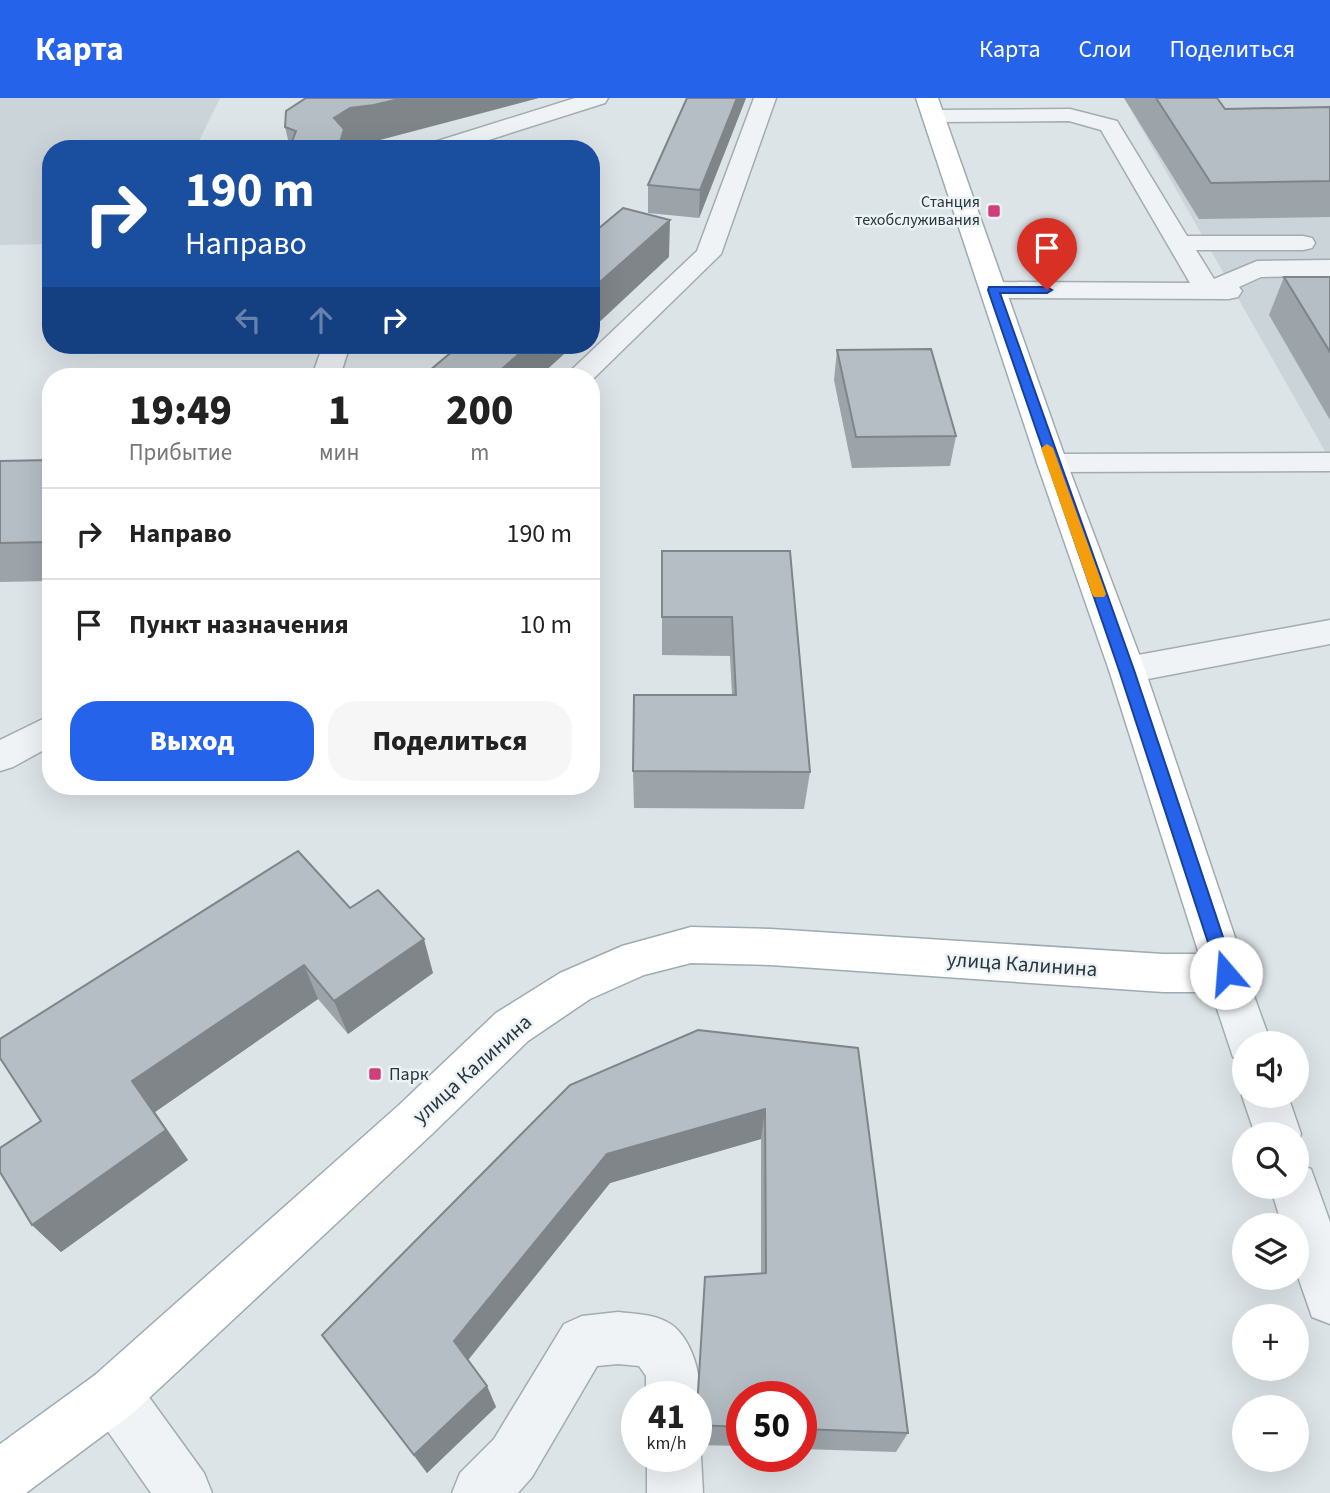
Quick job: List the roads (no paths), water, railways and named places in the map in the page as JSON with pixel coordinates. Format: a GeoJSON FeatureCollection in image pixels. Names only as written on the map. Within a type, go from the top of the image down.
{"type":"FeatureCollection","features":[{"type":"Feature","properties":{"kind":"main road"},"geometry":{"type":"LineString","coordinates":[[930,107],[1052,463],[1127,670],[1226,973]]}},
{"type":"Feature","properties":{"kind":"main road","name":"улица Калинина"},"geometry":{"type":"LineString","coordinates":[[0,1478],[114,1394],[415,1120],[512,1027],[575,986],[637,959],[691,945],[771,947],[1163,973],[1226,973]]}},
{"type":"Feature","properties":{"kind":"street"},"geometry":{"type":"LineString","coordinates":[[464,140],[597,98]]}},
{"type":"Feature","properties":{"kind":"street"},"geometry":{"type":"LineString","coordinates":[[587,368],[708,254],[765,98]]}},
{"type":"Feature","properties":{"kind":"street"},"geometry":{"type":"LineString","coordinates":[[930,107],[1069,115],[1109,126],[1208,291]]}},
{"type":"Feature","properties":{"kind":"street"},"geometry":{"type":"LineString","coordinates":[[1179,243],[1330,243]]}},
{"type":"Feature","properties":{"kind":"street"},"geometry":{"type":"LineString","coordinates":[[1208,291],[1257,269],[1330,268]]}},
{"type":"Feature","properties":{"kind":"street"},"geometry":{"type":"LineString","coordinates":[[993,290],[1330,291]]}},
{"type":"Feature","properties":{"kind":"street"},"geometry":{"type":"LineString","coordinates":[[1052,463],[1330,463]]}},
{"type":"Feature","properties":{"kind":"street"},"geometry":{"type":"LineString","coordinates":[[1127,670],[1330,632]]}},
{"type":"Feature","properties":{"kind":"street"},"geometry":{"type":"LineString","coordinates":[[0,757],[42,734]]}},
{"type":"Feature","properties":{"kind":"street"},"geometry":{"type":"LineString","coordinates":[[1226,973],[1245,1031]]}},
{"type":"Feature","properties":{"kind":"street"},"geometry":{"type":"LineString","coordinates":[[1298,1199],[1330,1299]]}},
{"type":"Feature","properties":{"kind":"street"},"geometry":{"type":"LineString","coordinates":[[480,1493],[513,1458],[582,1342],[618,1338],[653,1342],[672,1369],[672,1381]]}},
{"type":"Feature","properties":{"kind":"street"},"geometry":{"type":"LineString","coordinates":[[114,1394],[184,1493]]}},
{"type":"Feature","properties":{"kind":"street"},"geometry":{"type":"LineString","coordinates":[[674,1472],[675,1493]]}},
{"type":"Feature","properties":{"kind":"place","name":"Станция техобслуживания"},"geometry":{"type":"Point","coordinates":[994,211]}},
{"type":"Feature","properties":{"kind":"place","name":"Парк"},"geometry":{"type":"Point","coordinates":[375,1074]}}]}
